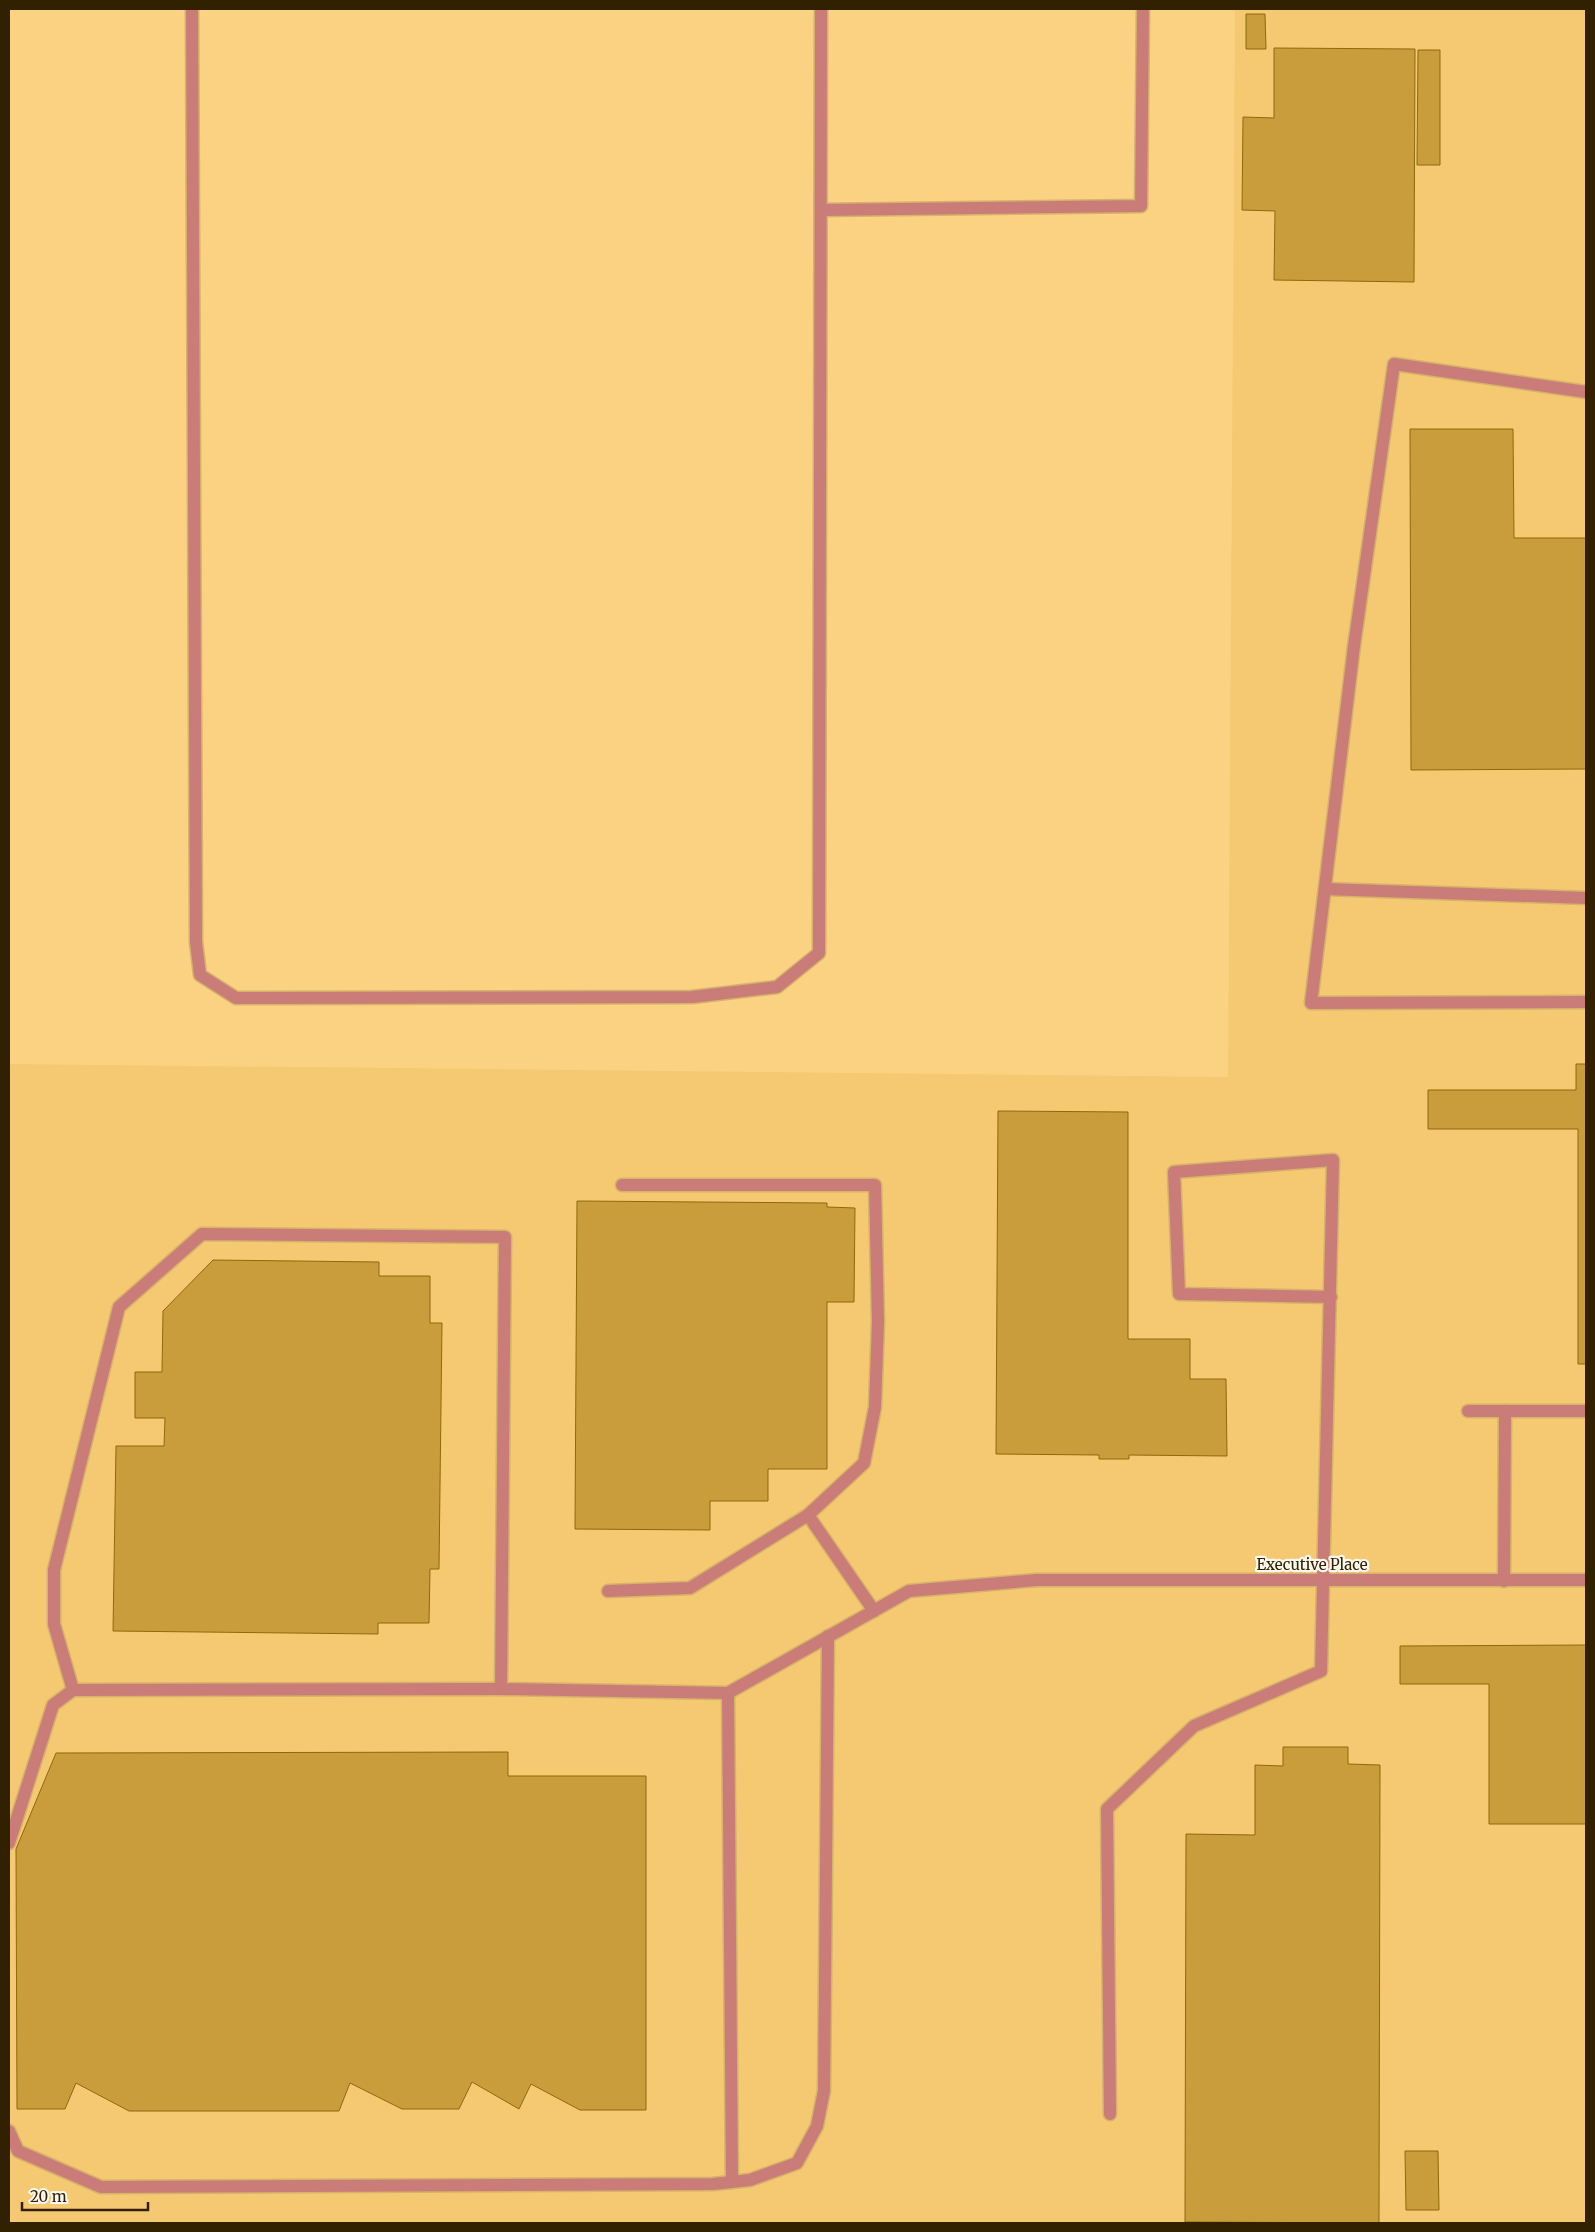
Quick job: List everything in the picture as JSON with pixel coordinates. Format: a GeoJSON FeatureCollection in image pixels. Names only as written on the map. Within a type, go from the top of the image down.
{"type":"FeatureCollection","features":[{"type":"Feature","properties":{"kind":"street"},"geometry":{"type":"LineString","coordinates":[[192,9],[196,942],[200,975],[236,998],[692,997],[777,987],[820,953],[821,9]]}},
{"type":"Feature","properties":{"kind":"street"},"geometry":{"type":"LineString","coordinates":[[821,210],[1141,206],[1142,9]]}},
{"type":"Feature","properties":{"kind":"street"},"geometry":{"type":"LineString","coordinates":[[1586,392],[1394,364],[1354,646],[1311,1003],[1586,1002]]}},
{"type":"Feature","properties":{"kind":"street"},"geometry":{"type":"LineString","coordinates":[[1325,889],[1586,898]]}},
{"type":"Feature","properties":{"kind":"street"},"geometry":{"type":"LineString","coordinates":[[1110,2114],[1106,1809],[1194,1726],[1321,1671],[1325,1580],[1334,1160],[1174,1172],[1179,1294],[1330,1297]]}},
{"type":"Feature","properties":{"kind":"street"},"geometry":{"type":"LineString","coordinates":[[608,1591],[690,1588],[808,1515],[864,1463],[876,1407],[878,1322],[875,1185],[622,1185]]}},
{"type":"Feature","properties":{"kind":"street"},"geometry":{"type":"LineString","coordinates":[[73,1690],[54,1624],[54,1570],[119,1306],[202,1234],[505,1237],[501,1689]]}},
{"type":"Feature","properties":{"kind":"street"},"geometry":{"type":"LineString","coordinates":[[1468,1411],[1586,1411]]}},
{"type":"Feature","properties":{"kind":"street"},"geometry":{"type":"LineString","coordinates":[[1504,1581],[1505,1411]]}},
{"type":"Feature","properties":{"kind":"street"},"geometry":{"type":"LineString","coordinates":[[808,1515],[874,1611]]}},
{"type":"Feature","properties":{"kind":"street","name":"Executive Place"},"geometry":{"type":"LineString","coordinates":[[728,1693],[908,1591],[1037,1580],[1586,1580]]}},
{"type":"Feature","properties":{"kind":"street"},"geometry":{"type":"LineString","coordinates":[[9,2131],[18,2151],[101,2187],[713,2184],[750,2180],[796,2163],[817,2126],[824,2091],[828,1636]]}},
{"type":"Feature","properties":{"kind":"street"},"geometry":{"type":"LineString","coordinates":[[9,1843],[53,1705],[73,1690],[501,1689],[728,1693],[732,2182]]}},
{"type":"Feature","properties":{"kind":"shaded area"},"geometry":{"type":"Polygon","coordinates":[[[1235,9],[1586,9],[1586,2223],[9,2223],[9,1064],[1228,1077],[1235,9]]]}},
{"type":"Feature","properties":{"kind":"building"},"geometry":{"type":"Polygon","coordinates":[[[1246,14],[1265,14],[1266,49],[1246,49],[1246,14]]]}},
{"type":"Feature","properties":{"kind":"building"},"geometry":{"type":"Polygon","coordinates":[[[1274,48],[1415,49],[1414,282],[1274,280],[1275,211],[1242,210],[1243,117],[1274,118],[1274,48]]]}},
{"type":"Feature","properties":{"kind":"building"},"geometry":{"type":"Polygon","coordinates":[[[1418,50],[1440,50],[1440,165],[1417,165],[1418,50]]]}},
{"type":"Feature","properties":{"kind":"building"},"geometry":{"type":"Polygon","coordinates":[[[1410,429],[1513,429],[1514,538],[1586,538],[1586,769],[1411,770],[1410,429]]]}},
{"type":"Feature","properties":{"kind":"building"},"geometry":{"type":"Polygon","coordinates":[[[1576,1064],[1586,1064],[1586,1364],[1578,1364],[1578,1129],[1428,1129],[1428,1090],[1576,1090],[1576,1064]]]}},
{"type":"Feature","properties":{"kind":"building"},"geometry":{"type":"Polygon","coordinates":[[[998,1111],[1128,1112],[1128,1339],[1190,1339],[1190,1379],[1226,1379],[1227,1456],[1129,1455],[1129,1459],[1099,1459],[1099,1455],[996,1454],[998,1111]]]}},
{"type":"Feature","properties":{"kind":"building"},"geometry":{"type":"Polygon","coordinates":[[[577,1201],[827,1203],[827,1207],[855,1208],[854,1302],[827,1302],[827,1469],[768,1469],[768,1501],[710,1501],[710,1530],[575,1529],[577,1201]]]}},
{"type":"Feature","properties":{"kind":"building"},"geometry":{"type":"Polygon","coordinates":[[[213,1260],[379,1262],[379,1276],[430,1276],[430,1323],[442,1323],[439,1569],[430,1569],[429,1623],[378,1623],[378,1634],[113,1631],[116,1446],[164,1446],[165,1418],[135,1418],[135,1372],[162,1372],[163,1311],[213,1260]]]}},
{"type":"Feature","properties":{"kind":"building"},"geometry":{"type":"Polygon","coordinates":[[[1586,1645],[1586,1824],[1489,1824],[1489,1684],[1400,1684],[1400,1646],[1586,1645]]]}},
{"type":"Feature","properties":{"kind":"building"},"geometry":{"type":"Polygon","coordinates":[[[1283,1747],[1348,1747],[1348,1764],[1380,1765],[1379,2223],[1185,2222],[1186,1834],[1255,1835],[1255,1765],[1283,1766],[1283,1747]]]}},
{"type":"Feature","properties":{"kind":"building"},"geometry":{"type":"Polygon","coordinates":[[[508,1752],[508,1776],[646,1776],[646,2110],[580,2110],[531,2084],[519,2109],[472,2082],[459,2109],[402,2109],[350,2083],[339,2111],[129,2111],[76,2083],[65,2109],[17,2109],[16,1849],[56,1753],[508,1752]]]}},
{"type":"Feature","properties":{"kind":"building"},"geometry":{"type":"Polygon","coordinates":[[[1405,2151],[1438,2151],[1439,2210],[1406,2210],[1405,2151]]]}}]}
